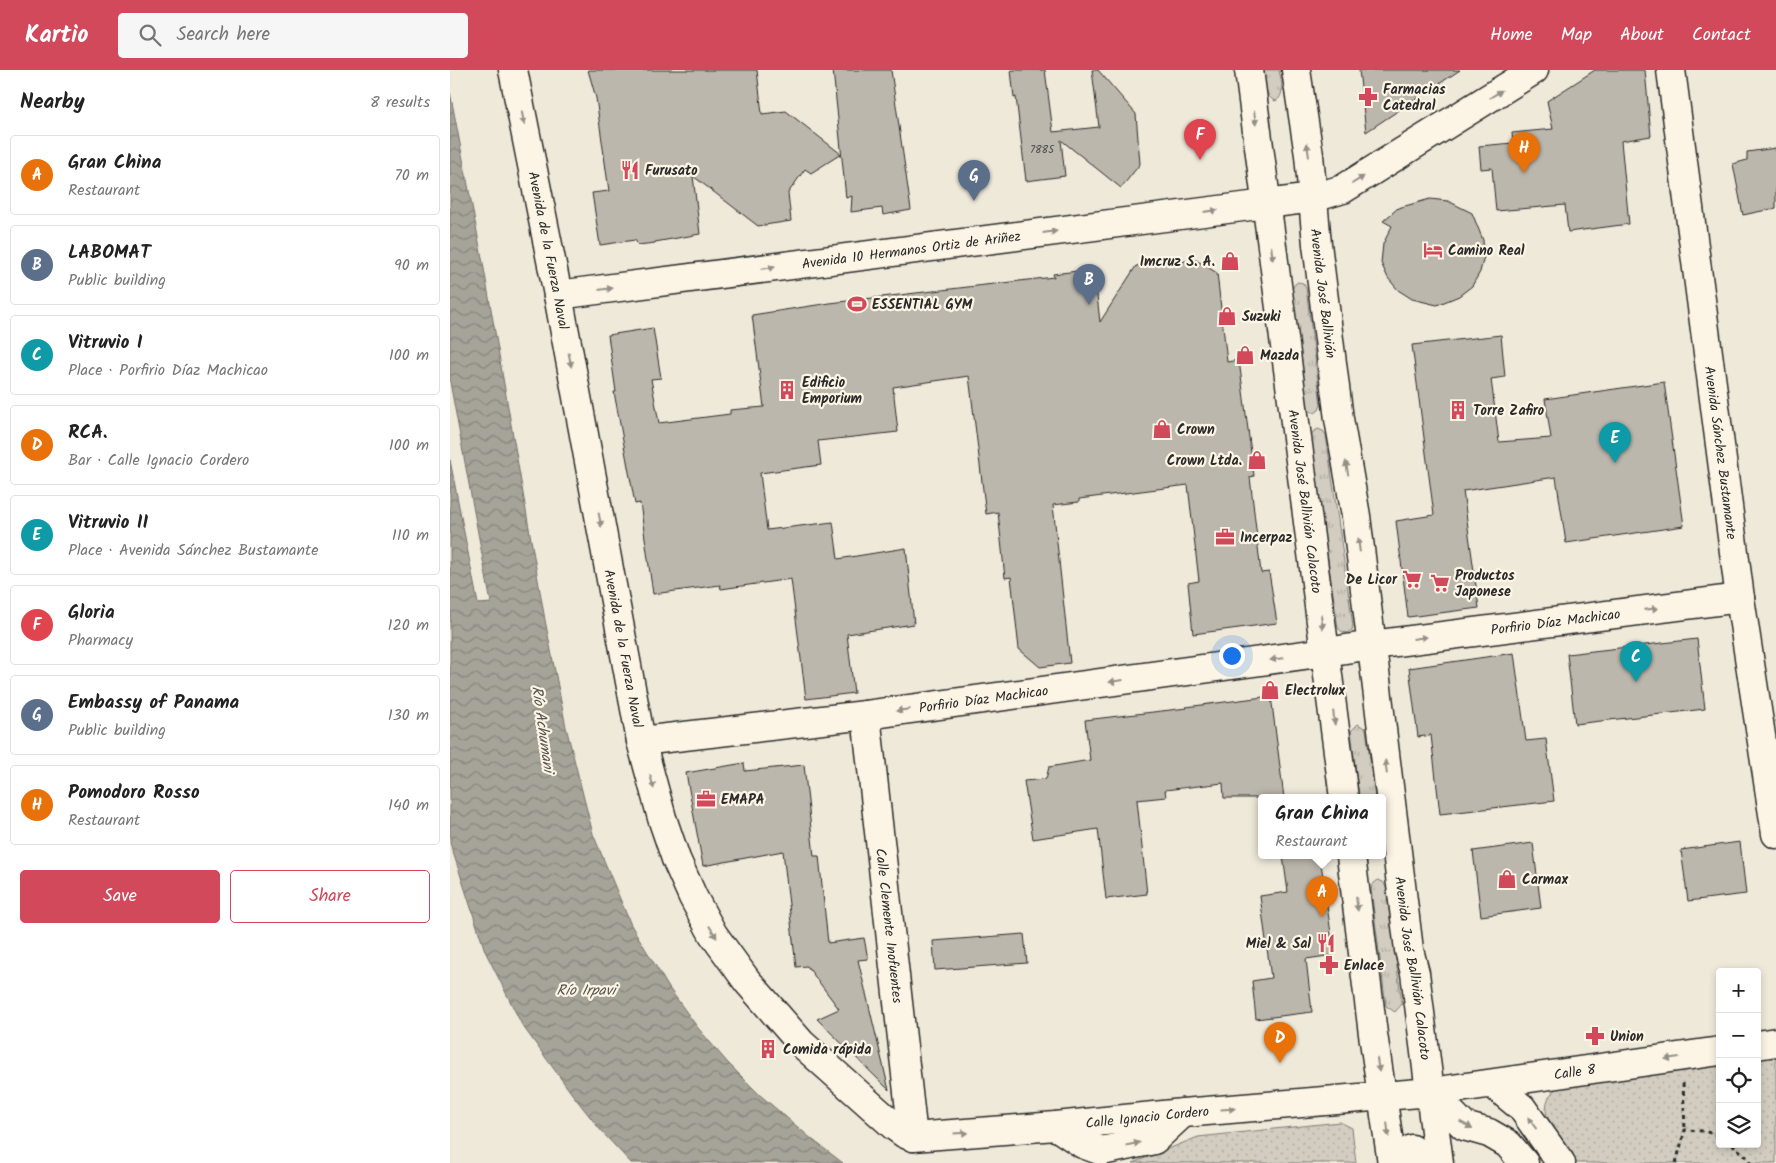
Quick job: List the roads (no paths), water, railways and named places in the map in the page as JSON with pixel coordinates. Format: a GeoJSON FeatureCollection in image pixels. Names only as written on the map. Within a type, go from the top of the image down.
{"type":"FeatureCollection","features":[{"type":"Feature","properties":{"kind":"main road","name":"Avenida de la Fuerza Naval"},"geometry":{"type":"LineString","coordinates":[[514,70],[641,741],[662,818],[676,859],[693,897],[713,934],[747,980],[801,1044],[894,1126],[913,1137]]}},
{"type":"Feature","properties":{"kind":"main road"},"geometry":{"type":"LineString","coordinates":[[1249,70],[1266,204]]}},
{"type":"Feature","properties":{"kind":"main road","name":"Avenida José Ballivián"},"geometry":{"type":"LineString","coordinates":[[1296,70],[1309,155],[1317,244],[1339,419],[1356,516]]}},
{"type":"Feature","properties":{"kind":"main road","name":"Avenida 10 Hermanos Ortiz de Ariñez"},"geometry":{"type":"LineString","coordinates":[[558,295],[1313,198],[1343,189],[1534,70]]}},
{"type":"Feature","properties":{"kind":"main road","name":"Avenida Sánchez Bustamante"},"geometry":{"type":"LineString","coordinates":[[1671,70],[1740,598],[1770,755],[1776,834]]}},
{"type":"Feature","properties":{"kind":"main road","name":"Avenida José Ballivián Calacoto"},"geometry":{"type":"LineString","coordinates":[[1266,204],[1344,794]]}},
{"type":"Feature","properties":{"kind":"main road","name":"Avenida José Ballivián Calacoto"},"geometry":{"type":"LineString","coordinates":[[1356,516],[1409,950],[1415,973],[1439,1163]]}},
{"type":"Feature","properties":{"kind":"main road","name":"Porfirio Díaz Machicao"},"geometry":{"type":"LineString","coordinates":[[641,741],[866,715],[1396,641],[1740,598]]}},
{"type":"Feature","properties":{"kind":"main road","name":"Calle Clemente Inofuentes"},"geometry":{"type":"LineString","coordinates":[[866,715],[913,1137]]}},
{"type":"Feature","properties":{"kind":"main road"},"geometry":{"type":"LineString","coordinates":[[1351,859],[1373,1034],[1392,1163]]}},
{"type":"Feature","properties":{"kind":"main road"},"geometry":{"type":"LineString","coordinates":[[1761,1044],[1776,1042]]}},
{"type":"Feature","properties":{"kind":"main road","name":"Calle 8"},"geometry":{"type":"LineString","coordinates":[[1431,1092],[1716,1051]]}},
{"type":"Feature","properties":{"kind":"main road"},"geometry":{"type":"LineString","coordinates":[[1493,1084],[1522,1108],[1561,1163]]}},
{"type":"Feature","properties":{"kind":"main road"},"geometry":{"type":"LineString","coordinates":[[1431,1092],[1464,1126],[1488,1133],[1508,1144],[1524,1163]]}},
{"type":"Feature","properties":{"kind":"main road","name":"Calle Ignacio Cordero"},"geometry":{"type":"LineString","coordinates":[[913,1137],[1431,1092]]}},
{"type":"Feature","properties":{"kind":"main road"},"geometry":{"type":"LineString","coordinates":[[1408,1163],[1407,1154],[1412,1149],[1417,1153],[1418,1163]]}},
{"type":"Feature","properties":{"kind":"water","name":"Río Irpavi"},"geometry":{"type":"Polygon","coordinates":[[[450,92],[483,263],[545,620],[566,727],[593,834],[631,925],[669,988],[698,1028],[727,1062],[760,1095],[843,1163],[631,1163],[602,1132],[522,1025],[485,951],[450,843],[450,460],[478,604],[491,603],[450,382],[450,92]]]}},
{"type":"Feature","properties":{"kind":"place","name":"Farmacias Catedral"},"geometry":{"type":"Point","coordinates":[1368,97]}},
{"type":"Feature","properties":{"kind":"place","name":"Gloria"},"geometry":{"type":"Point","coordinates":[1200,160]}},
{"type":"Feature","properties":{"kind":"place","name":"Furusato"},"geometry":{"type":"Point","coordinates":[630,170]}},
{"type":"Feature","properties":{"kind":"place","name":"Pomodoro Rosso"},"geometry":{"type":"Point","coordinates":[1524,173]}},
{"type":"Feature","properties":{"kind":"place","name":"Embassy of Panama"},"geometry":{"type":"Point","coordinates":[974,201]}},
{"type":"Feature","properties":{"kind":"place","name":"Camino Real"},"geometry":{"type":"Point","coordinates":[1433,250]}},
{"type":"Feature","properties":{"kind":"place","name":"Imcruz S. A."},"geometry":{"type":"Point","coordinates":[1230,261]}},
{"type":"Feature","properties":{"kind":"place","name":"ESSENTIAL GYM"},"geometry":{"type":"Point","coordinates":[857,304]}},
{"type":"Feature","properties":{"kind":"place","name":"LABOMAT"},"geometry":{"type":"Point","coordinates":[1089,305]}},
{"type":"Feature","properties":{"kind":"place","name":"Suzuki"},"geometry":{"type":"Point","coordinates":[1227,316]}},
{"type":"Feature","properties":{"kind":"place","name":"Mazda"},"geometry":{"type":"Point","coordinates":[1245,355]}},
{"type":"Feature","properties":{"kind":"place","name":"Edificio Emporium"},"geometry":{"type":"Point","coordinates":[787,390]}},
{"type":"Feature","properties":{"kind":"place","name":"Torre Zafiro"},"geometry":{"type":"Point","coordinates":[1458,410]}},
{"type":"Feature","properties":{"kind":"place","name":"Crown"},"geometry":{"type":"Point","coordinates":[1162,429]}},
{"type":"Feature","properties":{"kind":"place","name":"Crown Ltda."},"geometry":{"type":"Point","coordinates":[1257,460]}},
{"type":"Feature","properties":{"kind":"place","name":"Vitruvio II"},"geometry":{"type":"Point","coordinates":[1615,463]}},
{"type":"Feature","properties":{"kind":"place","name":"Incerpaz"},"geometry":{"type":"Point","coordinates":[1225,537]}},
{"type":"Feature","properties":{"kind":"place","name":"De Licor"},"geometry":{"type":"Point","coordinates":[1412,579]}},
{"type":"Feature","properties":{"kind":"place","name":"Productos Japonese"},"geometry":{"type":"Point","coordinates":[1440,583]}},
{"type":"Feature","properties":{"kind":"place","name":"Vitruvio I"},"geometry":{"type":"Point","coordinates":[1636,682]}},
{"type":"Feature","properties":{"kind":"place","name":"Electrolux"},"geometry":{"type":"Point","coordinates":[1270,690]}},
{"type":"Feature","properties":{"kind":"place","name":"EMAPA"},"geometry":{"type":"Point","coordinates":[706,799]}},
{"type":"Feature","properties":{"kind":"place","name":"Carmax"},"geometry":{"type":"Point","coordinates":[1507,879]}},
{"type":"Feature","properties":{"kind":"place","name":"Gran China"},"geometry":{"type":"Point","coordinates":[1322,917]}},
{"type":"Feature","properties":{"kind":"place","name":"Miel & Sal"},"geometry":{"type":"Point","coordinates":[1326,943]}},
{"type":"Feature","properties":{"kind":"place","name":"Enlace"},"geometry":{"type":"Point","coordinates":[1329,965]}},
{"type":"Feature","properties":{"kind":"place","name":"Union"},"geometry":{"type":"Point","coordinates":[1595,1036]}},
{"type":"Feature","properties":{"kind":"place","name":"Comida rápida"},"geometry":{"type":"Point","coordinates":[768,1049]}},
{"type":"Feature","properties":{"kind":"place","name":"RCA."},"geometry":{"type":"Point","coordinates":[1280,1063]}},
{"type":"Feature","properties":{"kind":"water label","name":"Río Achumani"},"geometry":{"type":"Point","coordinates":[543,729]}}]}
